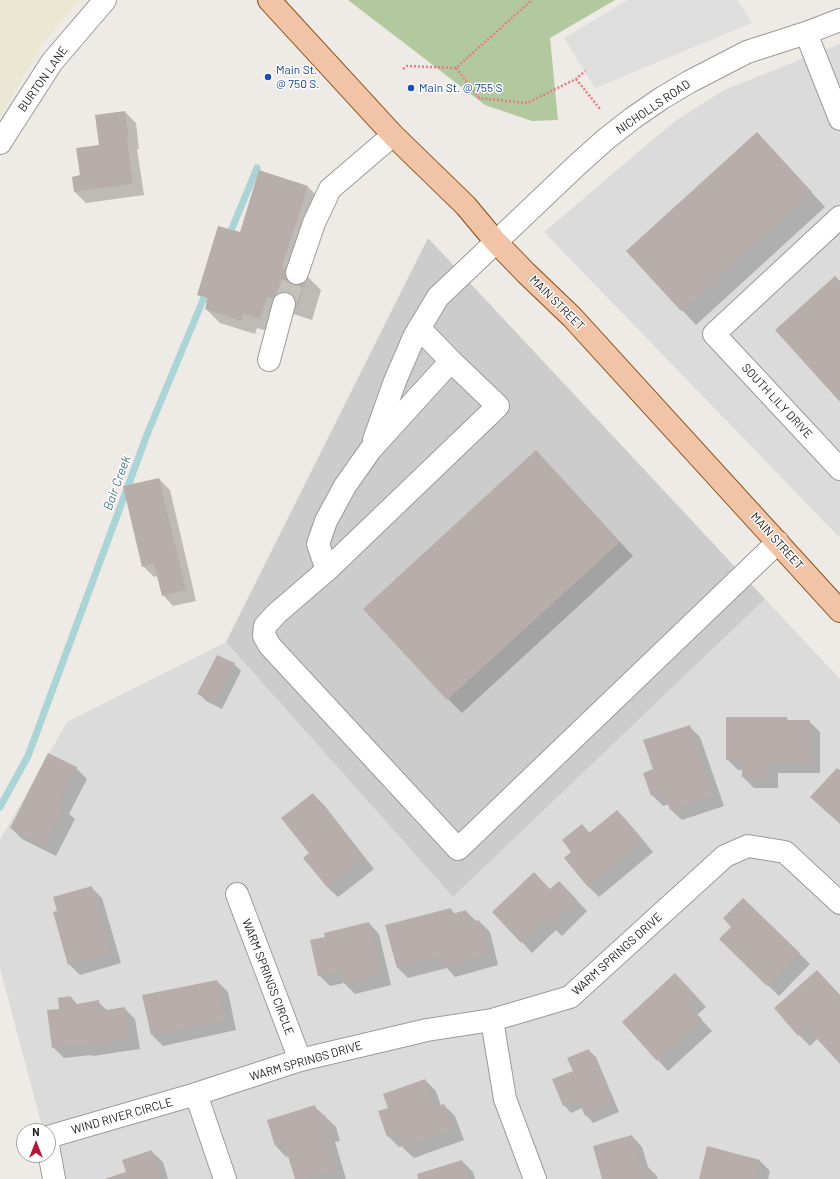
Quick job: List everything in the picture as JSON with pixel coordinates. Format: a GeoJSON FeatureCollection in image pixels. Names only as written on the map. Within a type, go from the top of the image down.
{"type":"FeatureCollection","features":[{"type":"Feature","properties":{"kind":"main road","name":"MAIN STREET"},"geometry":{"type":"LineString","coordinates":[[270,0],[393,135],[466,206],[496,242],[572,317],[840,611]]}},
{"type":"Feature","properties":{"kind":"street","name":"BURTON LANE"},"geometry":{"type":"LineString","coordinates":[[0,143],[52,62],[105,0]]}},
{"type":"Feature","properties":{"kind":"street","name":"NICHOLLS ROAD"},"geometry":{"type":"LineString","coordinates":[[370,449],[395,381],[414,336],[438,297],[577,165],[606,139],[633,118],[689,82],[747,52],[806,33],[840,20]]}},
{"type":"Feature","properties":{"kind":"street"},"geometry":{"type":"LineString","coordinates":[[806,33],[840,119]]}},
{"type":"Feature","properties":{"kind":"street"},"geometry":{"type":"LineString","coordinates":[[297,273],[314,223],[330,189],[393,135]]}},
{"type":"Feature","properties":{"kind":"street","name":"SOUTH LILY DRIVE"},"geometry":{"type":"LineString","coordinates":[[840,217],[714,334],[840,469]]}},
{"type":"Feature","properties":{"kind":"street"},"geometry":{"type":"LineString","coordinates":[[269,360],[284,304]]}},
{"type":"Feature","properties":{"kind":"street"},"geometry":{"type":"LineString","coordinates":[[419,328],[498,406],[327,570],[272,618],[265,626],[264,636],[270,646],[458,849],[778,542]]}},
{"type":"Feature","properties":{"kind":"street"},"geometry":{"type":"LineString","coordinates":[[327,570],[318,544],[326,521],[345,486],[370,449],[452,361]]}},
{"type":"Feature","properties":{"kind":"street","name":"WARM SPRINGS DRIVE"},"geometry":{"type":"LineString","coordinates":[[196,1094],[300,1060],[427,1030],[492,1020],[570,997],[725,856],[748,846],[785,852],[840,903]]}},
{"type":"Feature","properties":{"kind":"street","name":"WARM SPRINGS CIRCLE"},"geometry":{"type":"LineString","coordinates":[[237,894],[300,1060]]}},
{"type":"Feature","properties":{"kind":"street"},"geometry":{"type":"LineString","coordinates":[[492,1020],[505,1099],[535,1179]]}},
{"type":"Feature","properties":{"kind":"street"},"geometry":{"type":"LineString","coordinates":[[196,1094],[225,1179]]}},
{"type":"Feature","properties":{"kind":"street","name":"WIND RIVER CIRCLE"},"geometry":{"type":"LineString","coordinates":[[56,1135],[196,1094]]}},
{"type":"Feature","properties":{"kind":"street"},"geometry":{"type":"LineString","coordinates":[[51,1163],[54,1179]]}},
{"type":"Feature","properties":{"kind":"path"},"geometry":{"type":"LineString","coordinates":[[403,69],[407,66],[456,68],[532,0]]}},
{"type":"Feature","properties":{"kind":"path"},"geometry":{"type":"LineString","coordinates":[[456,68],[479,98],[526,103],[576,79],[585,71]]}},
{"type":"Feature","properties":{"kind":"path"},"geometry":{"type":"LineString","coordinates":[[576,79],[600,109]]}},
{"type":"Feature","properties":{"kind":"shaded area"},"geometry":{"type":"Polygon","coordinates":[[[0,0],[80,0],[43,43],[0,117],[0,0]]]}},
{"type":"Feature","properties":{"kind":"shaded area"},"geometry":{"type":"Polygon","coordinates":[[[628,0],[737,0],[752,23],[595,88],[564,38],[628,0]]]}},
{"type":"Feature","properties":{"kind":"shaded area"},"geometry":{"type":"Polygon","coordinates":[[[840,44],[840,538],[544,232],[675,121],[726,89],[840,44]]]}},
{"type":"Feature","properties":{"kind":"shaded area"},"geometry":{"type":"Polygon","coordinates":[[[428,238],[765,599],[453,897],[226,642],[428,238]]]}},
{"type":"Feature","properties":{"kind":"shaded area"},"geometry":{"type":"Polygon","coordinates":[[[765,599],[840,679],[840,1179],[56,1179],[52,1163],[56,1163],[56,1123],[41,1123],[0,968],[0,840],[67,722],[226,642],[453,897],[765,599]]]}},
{"type":"Feature","properties":{"kind":"green space"},"geometry":{"type":"Polygon","coordinates":[[[348,0],[615,0],[550,38],[558,120],[532,121],[485,105],[348,0]]]}},
{"type":"Feature","properties":{"kind":"building"},"geometry":{"type":"Polygon","coordinates":[[[125,111],[133,184],[74,192],[72,177],[80,175],[76,148],[99,145],[95,115],[125,111]]]}},
{"type":"Feature","properties":{"kind":"building"},"geometry":{"type":"Polygon","coordinates":[[[757,132],[812,192],[681,311],[626,251],[757,132]]]}},
{"type":"Feature","properties":{"kind":"building"},"geometry":{"type":"Polygon","coordinates":[[[259,170],[308,186],[282,267],[308,275],[298,306],[267,297],[260,319],[243,314],[241,321],[205,309],[208,298],[197,295],[218,226],[240,232],[259,170]]]}},
{"type":"Feature","properties":{"kind":"building"},"geometry":{"type":"Polygon","coordinates":[[[835,276],[840,281],[840,402],[775,330],[835,276]]]}},
{"type":"Feature","properties":{"kind":"building"},"geometry":{"type":"Polygon","coordinates":[[[536,450],[620,542],[447,700],[363,609],[536,450]]]}},
{"type":"Feature","properties":{"kind":"building"},"geometry":{"type":"Polygon","coordinates":[[[159,478],[186,590],[162,596],[154,564],[142,567],[123,486],[159,478]]]}},
{"type":"Feature","properties":{"kind":"building"},"geometry":{"type":"Polygon","coordinates":[[[217,655],[235,663],[215,702],[197,694],[217,655]]]}},
{"type":"Feature","properties":{"kind":"building"},"geometry":{"type":"Polygon","coordinates":[[[726,717],[787,717],[787,720],[810,720],[810,763],[768,763],[768,777],[742,777],[742,760],[726,760],[726,717]]]}},
{"type":"Feature","properties":{"kind":"building"},"geometry":{"type":"Polygon","coordinates":[[[690,725],[713,796],[670,810],[663,791],[651,796],[643,773],[653,769],[643,740],[690,725]]]}},
{"type":"Feature","properties":{"kind":"building"},"geometry":{"type":"Polygon","coordinates":[[[48,753],[77,767],[58,804],[64,807],[45,846],[10,828],[48,753]]]}},
{"type":"Feature","properties":{"kind":"building"},"geometry":{"type":"Polygon","coordinates":[[[837,768],[840,770],[840,824],[810,797],[837,768]]]}},
{"type":"Feature","properties":{"kind":"building"},"geometry":{"type":"Polygon","coordinates":[[[313,793],[364,858],[327,887],[303,858],[309,853],[281,818],[313,793]]]}},
{"type":"Feature","properties":{"kind":"building"},"geometry":{"type":"Polygon","coordinates":[[[617,810],[643,840],[588,887],[564,858],[571,852],[562,840],[582,824],[589,833],[617,810]]]}},
{"type":"Feature","properties":{"kind":"building"},"geometry":{"type":"Polygon","coordinates":[[[534,872],[550,889],[559,881],[577,900],[550,925],[545,920],[521,943],[492,912],[534,872]]]}},
{"type":"Feature","properties":{"kind":"building"},"geometry":{"type":"Polygon","coordinates":[[[92,886],[111,953],[68,965],[53,912],[57,911],[53,897],[92,886]]]}},
{"type":"Feature","properties":{"kind":"building"},"geometry":{"type":"Polygon","coordinates":[[[743,898],[800,953],[767,986],[719,939],[731,927],[723,918],[743,898]]]}},
{"type":"Feature","properties":{"kind":"building"},"geometry":{"type":"Polygon","coordinates":[[[451,908],[452,914],[466,910],[470,923],[479,920],[488,954],[444,966],[441,956],[397,968],[385,925],[451,908]]]}},
{"type":"Feature","properties":{"kind":"building"},"geometry":{"type":"Polygon","coordinates":[[[369,922],[381,974],[343,983],[340,971],[318,976],[310,940],[325,937],[324,933],[369,922]]]}},
{"type":"Feature","properties":{"kind":"building"},"geometry":{"type":"Polygon","coordinates":[[[817,970],[840,995],[840,1064],[807,1028],[798,1036],[774,1008],[817,970]]]}},
{"type":"Feature","properties":{"kind":"building"},"geometry":{"type":"Polygon","coordinates":[[[675,973],[696,996],[687,1004],[702,1019],[657,1061],[622,1022],[675,973]]]}},
{"type":"Feature","properties":{"kind":"building"},"geometry":{"type":"Polygon","coordinates":[[[217,980],[226,1020],[151,1035],[142,995],[217,980]]]}},
{"type":"Feature","properties":{"kind":"building"},"geometry":{"type":"Polygon","coordinates":[[[71,996],[72,1005],[99,1000],[100,1011],[125,1007],[129,1039],[81,1046],[80,1044],[52,1048],[47,1010],[59,1009],[58,998],[71,996]]]}},
{"type":"Feature","properties":{"kind":"building"},"geometry":{"type":"Polygon","coordinates":[[[589,1049],[612,1104],[585,1116],[578,1100],[563,1106],[552,1079],[573,1071],[567,1058],[589,1049]]]}},
{"type":"Feature","properties":{"kind":"building"},"geometry":{"type":"Polygon","coordinates":[[[425,1079],[435,1107],[444,1104],[454,1129],[403,1148],[397,1133],[387,1137],[378,1111],[388,1108],[383,1094],[425,1079]]]}},
{"type":"Feature","properties":{"kind":"building"},"geometry":{"type":"Polygon","coordinates":[[[315,1105],[319,1117],[325,1115],[330,1130],[325,1131],[337,1170],[307,1179],[295,1179],[284,1143],[275,1146],[267,1120],[315,1105]]]}},
{"type":"Feature","properties":{"kind":"building"},"geometry":{"type":"Polygon","coordinates":[[[632,1135],[640,1166],[647,1164],[650,1179],[602,1179],[593,1146],[632,1135]]]}},
{"type":"Feature","properties":{"kind":"building"},"geometry":{"type":"Polygon","coordinates":[[[707,1146],[760,1160],[755,1179],[699,1179],[707,1146]]]}},
{"type":"Feature","properties":{"kind":"building"},"geometry":{"type":"Polygon","coordinates":[[[152,1150],[161,1179],[104,1179],[126,1172],[122,1160],[152,1150]]]}},
{"type":"Feature","properties":{"kind":"building"},"geometry":{"type":"Polygon","coordinates":[[[462,1160],[469,1179],[418,1179],[417,1174],[462,1160]]]}},
{"type":"Feature","properties":{"kind":"waterway","name":"Bair Creek"},"geometry":{"type":"LineString","coordinates":[[228,238],[257,168]]}},
{"type":"Feature","properties":{"kind":"waterway","name":"Bair Creek"},"geometry":{"type":"LineString","coordinates":[[0,807],[28,756],[148,432],[208,288]]}},
{"type":"Feature","properties":{"kind":"tunnel"},"geometry":{"type":"LineString","coordinates":[[284,304],[297,273]]}},
{"type":"Feature","properties":{"kind":"place","name":"Main St. @ 750 S."},"geometry":{"type":"Point","coordinates":[268,77]}},
{"type":"Feature","properties":{"kind":"place","name":"Main St. @ 755 S"},"geometry":{"type":"Point","coordinates":[411,88]}}]}
